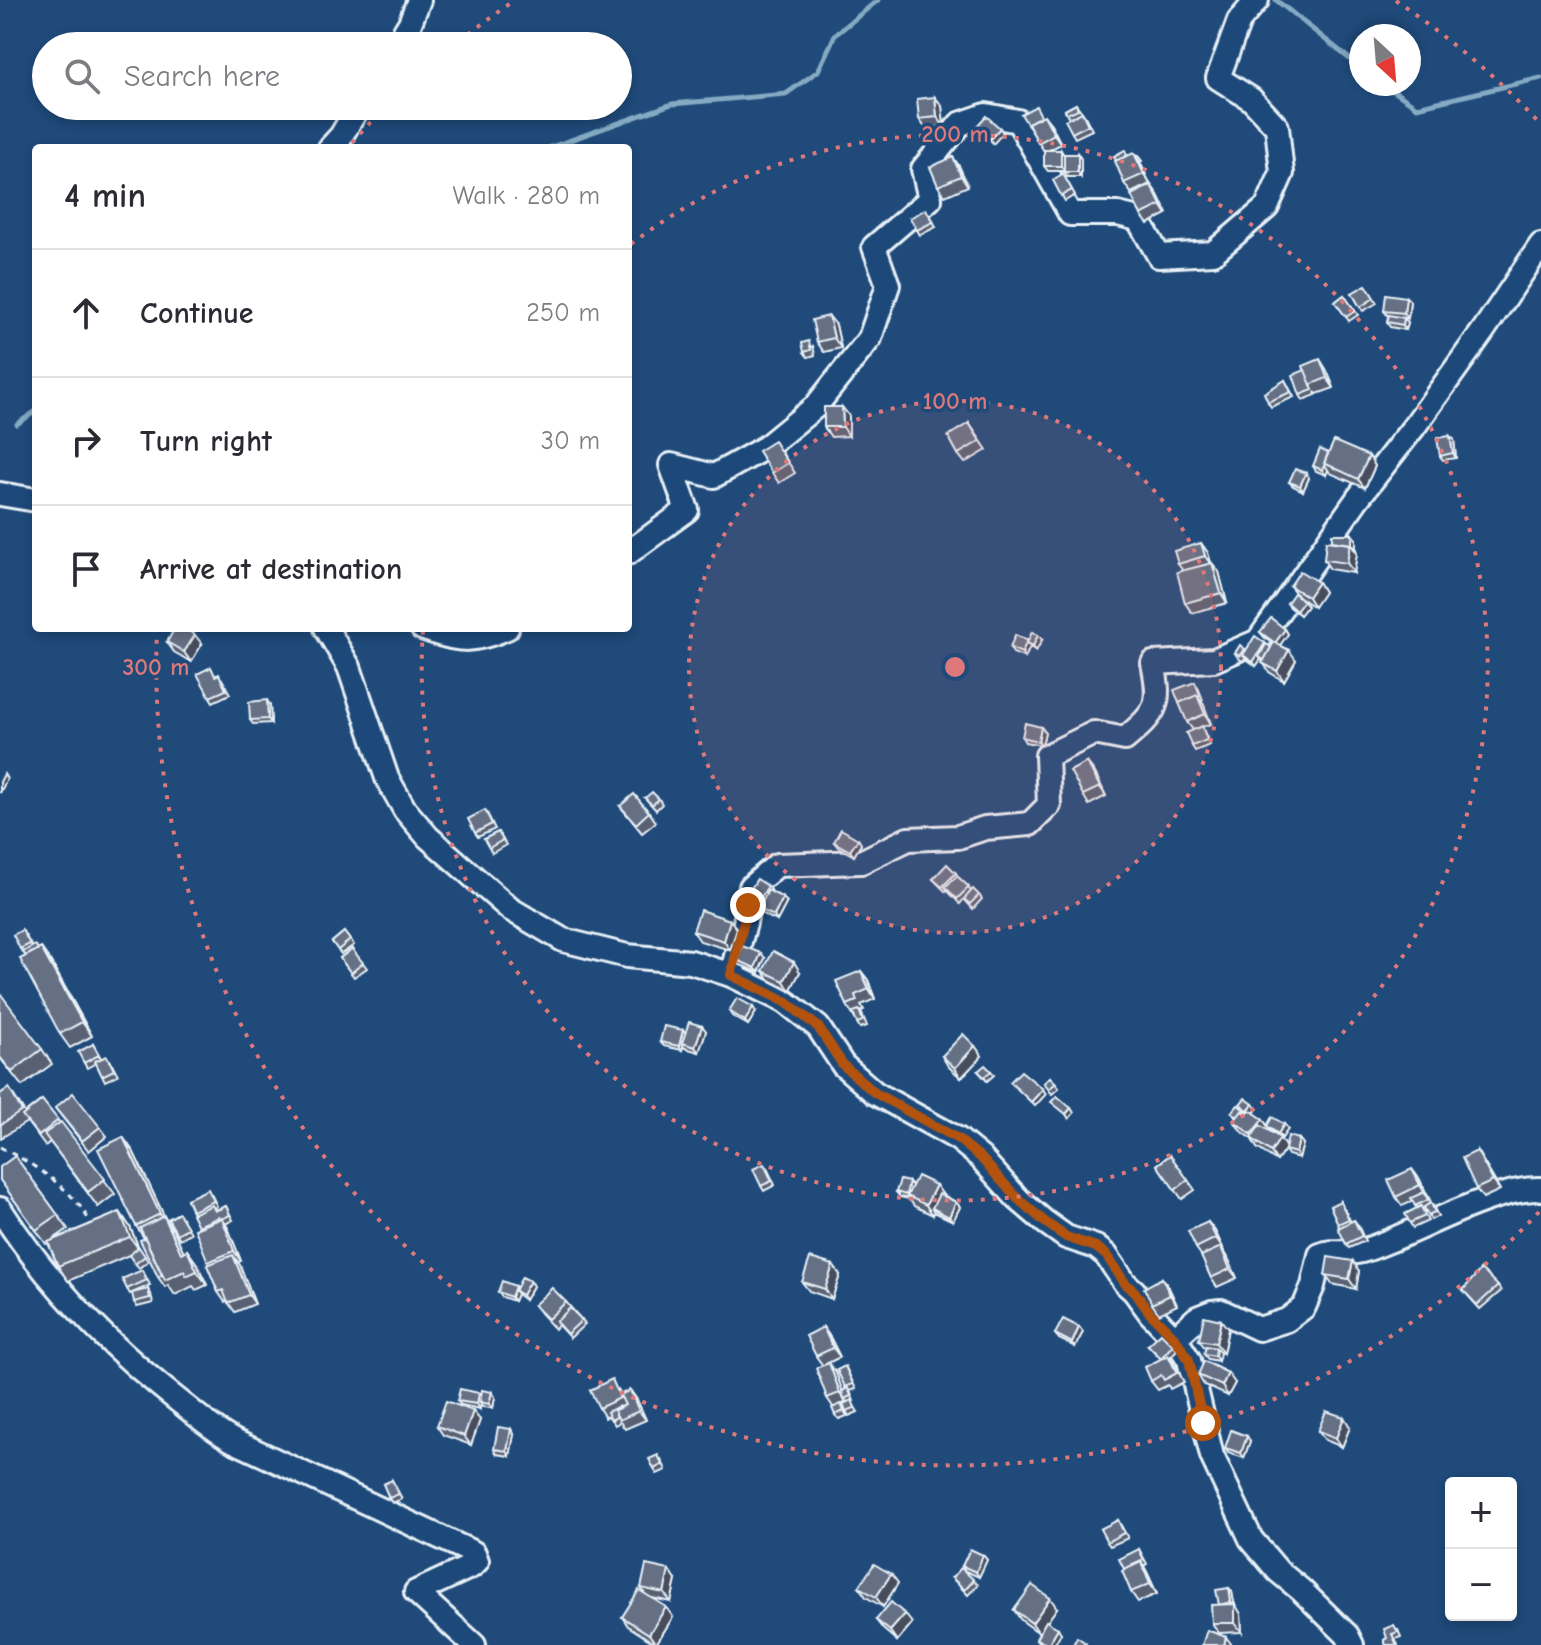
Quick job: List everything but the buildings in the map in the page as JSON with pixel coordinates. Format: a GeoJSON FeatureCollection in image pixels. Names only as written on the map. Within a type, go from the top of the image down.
{"type":"FeatureCollection","features":[{"type":"Feature","properties":{"kind":"street"},"geometry":{"type":"LineString","coordinates":[[405,32],[419,0]]}},
{"type":"Feature","properties":{"kind":"street"},"geometry":{"type":"LineString","coordinates":[[632,550],[687,510],[671,465],[714,476],[766,447],[816,406],[870,338],[888,285],[874,247],[930,199],[923,169],[960,124],[986,115],[1018,121],[1070,214],[1118,214],[1138,219],[1159,256],[1213,253],[1267,207],[1282,173],[1277,127],[1251,99],[1218,78],[1239,21],[1257,0]]}},
{"type":"Feature","properties":{"kind":"street"},"geometry":{"type":"LineString","coordinates":[[334,144],[351,120]]}},
{"type":"Feature","properties":{"kind":"street"},"geometry":{"type":"LineString","coordinates":[[731,975],[751,887],[777,865],[861,862],[908,839],[958,837],[985,828],[1030,824],[1049,805],[1047,756],[1094,733],[1125,739],[1152,717],[1159,690],[1153,663],[1214,660],[1258,641],[1358,498],[1448,380],[1541,245]]}},
{"type":"Feature","properties":{"kind":"street"},"geometry":{"type":"LineString","coordinates":[[0,494],[32,499]]}},
{"type":"Feature","properties":{"kind":"street"},"geometry":{"type":"LineString","coordinates":[[328,632],[349,667],[387,778],[405,810],[428,837],[510,909],[563,940],[627,956],[691,962],[731,975],[786,1002],[818,1027],[843,1065],[875,1093],[958,1139],[1045,1222],[1066,1237],[1096,1247],[1106,1255],[1150,1313],[1175,1338],[1189,1360],[1212,1456],[1251,1539],[1278,1571],[1347,1635],[1352,1645]]}},
{"type":"Feature","properties":{"kind":"street"},"geometry":{"type":"LineString","coordinates":[[433,632],[457,641],[497,632]]}},
{"type":"Feature","properties":{"kind":"street"},"geometry":{"type":"LineString","coordinates":[[1175,1338],[1197,1318],[1212,1312],[1221,1311],[1259,1329],[1276,1325],[1304,1307],[1313,1286],[1320,1255],[1326,1252],[1357,1253],[1523,1188],[1541,1189]]}},
{"type":"Feature","properties":{"kind":"street"},"geometry":{"type":"LineString","coordinates":[[0,1209],[26,1247],[86,1317],[131,1362],[206,1424],[234,1441],[474,1553],[477,1561],[472,1566],[416,1592],[474,1645]]}},
{"type":"Feature","properties":{"kind":"path"},"geometry":{"type":"LineString","coordinates":[[0,1147],[26,1160],[46,1175],[88,1217],[95,1234]]}},
{"type":"Feature","properties":{"kind":"waterway"},"geometry":{"type":"LineString","coordinates":[[632,118],[672,104],[786,94],[818,71],[835,35],[878,0]]}},
{"type":"Feature","properties":{"kind":"waterway"},"geometry":{"type":"LineString","coordinates":[[1276,0],[1349,58]]}},
{"type":"Feature","properties":{"kind":"waterway"},"geometry":{"type":"LineString","coordinates":[[1401,96],[1417,107],[1541,78]]}},
{"type":"Feature","properties":{"kind":"waterway"},"geometry":{"type":"LineString","coordinates":[[559,144],[627,120]]}},
{"type":"Feature","properties":{"kind":"waterway"},"geometry":{"type":"LineString","coordinates":[[17,424],[32,414]]}},
{"type":"Feature","properties":{"kind":"route"},"geometry":{"type":"LineString","coordinates":[[748,905],[731,975],[786,1002],[818,1027],[843,1065],[875,1093],[958,1139],[1045,1222],[1066,1237],[1096,1247],[1106,1255],[1125,1283],[1175,1338],[1189,1360],[1203,1423]]}}]}
